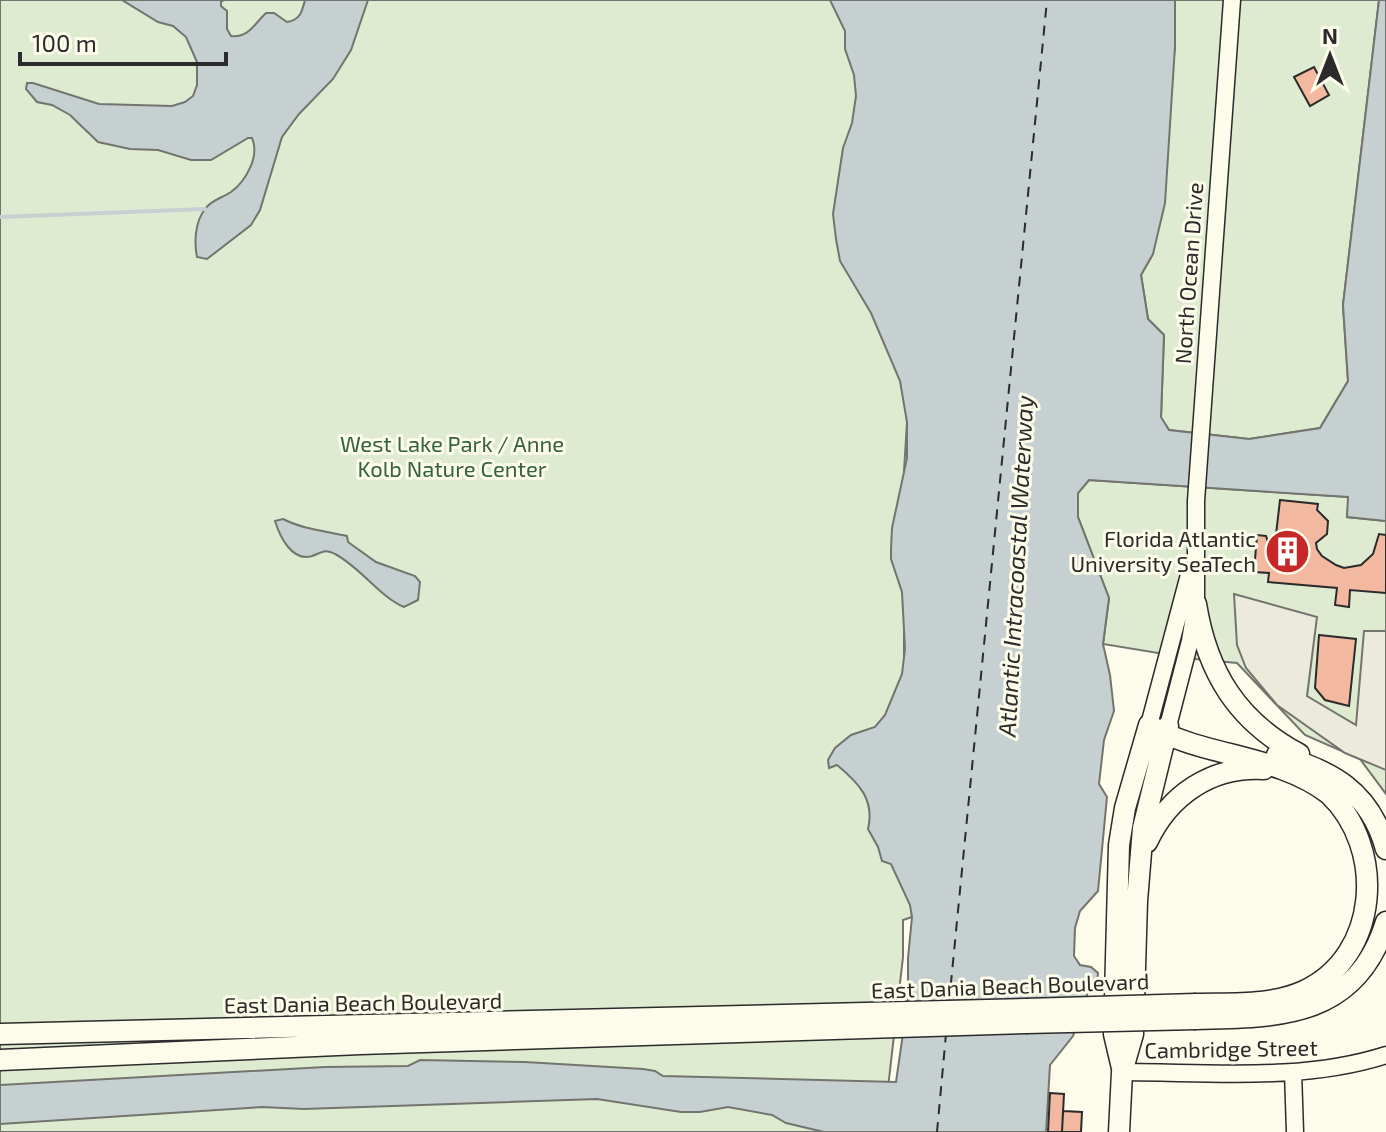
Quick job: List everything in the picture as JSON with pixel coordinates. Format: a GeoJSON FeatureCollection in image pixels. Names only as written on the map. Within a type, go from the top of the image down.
{"type":"FeatureCollection","features":[{"type":"Feature","properties":{"kind":"main road"},"geometry":{"type":"LineString","coordinates":[[1196,604],[1210,659],[1238,705],[1275,742],[1333,775],[1367,808],[1386,849]]}},
{"type":"Feature","properties":{"kind":"main road"},"geometry":{"type":"LineString","coordinates":[[1161,729],[1297,761],[1333,775]]}},
{"type":"Feature","properties":{"kind":"main road","name":"East Dania Beach Boulevard"},"geometry":{"type":"LineString","coordinates":[[1161,729],[1284,771],[1309,781],[1332,796],[1356,826],[1367,848],[1372,872],[1368,918],[1359,939],[1327,977],[1306,990],[1268,1001],[1196,1012]]}},
{"type":"Feature","properties":{"kind":"main road","name":"North Ocean Drive"},"geometry":{"type":"LineString","coordinates":[[1119,1132],[1122,1072],[1133,1034],[1145,815],[1161,729]]}},
{"type":"Feature","properties":{"kind":"main road","name":"North Ocean Drive"},"geometry":{"type":"LineString","coordinates":[[1122,1072],[1114,1034],[1119,845],[1125,808],[1161,729]]}},
{"type":"Feature","properties":{"kind":"main road"},"geometry":{"type":"LineString","coordinates":[[1140,865],[1148,840],[1161,816],[1189,789],[1208,778],[1235,770],[1262,768],[1284,771]]}},
{"type":"Feature","properties":{"kind":"main road","name":"East Dania Beach Boulevard"},"geometry":{"type":"LineString","coordinates":[[0,1034],[1196,1012],[1273,1016],[1300,1011],[1342,988],[1361,971],[1375,950],[1386,922]]}},
{"type":"Feature","properties":{"kind":"main road","name":"East Dania Beach Boulevard"},"geometry":{"type":"LineString","coordinates":[[0,1060],[873,1020]]}},
{"type":"Feature","properties":{"kind":"street","name":"North Ocean Drive"},"geometry":{"type":"LineString","coordinates":[[1161,729],[1190,641],[1196,604],[1196,501],[1232,0]]}},
{"type":"Feature","properties":{"kind":"street","name":"North Ocean Drive"},"geometry":{"type":"LineString","coordinates":[[1161,729],[1177,625],[1195,550]]}},
{"type":"Feature","properties":{"kind":"street","name":"Cambridge Street"},"geometry":{"type":"LineString","coordinates":[[1122,1072],[1293,1072],[1348,1066],[1386,1055]]}},
{"type":"Feature","properties":{"kind":"street"},"geometry":{"type":"LineString","coordinates":[[1293,1072],[1295,1132]]}},
{"type":"Feature","properties":{"kind":"green space","name":"West Lake Park / Anne Kolb Nature Center"},"geometry":{"type":"Polygon","coordinates":[[[0,0],[913,0],[904,471],[904,658],[912,917],[903,920],[903,957],[885,1114],[879,1132],[0,1132],[0,0]]]}},
{"type":"Feature","properties":{"kind":"green space"},"geometry":{"type":"Polygon","coordinates":[[[1175,0],[1379,0],[1343,305],[1348,381],[1320,428],[1249,439],[1169,430],[1161,418],[1164,335],[1148,319],[1141,275],[1153,254],[1175,46],[1175,0]]]}},
{"type":"Feature","properties":{"kind":"green space"},"geometry":{"type":"Polygon","coordinates":[[[1089,480],[1349,497],[1347,517],[1386,521],[1386,794],[1360,759],[1305,735],[1237,663],[1103,644],[1109,598],[1078,517],[1078,493],[1089,480]]]}},
{"type":"Feature","properties":{"kind":"shaded area"},"geometry":{"type":"Polygon","coordinates":[[[1234,594],[1317,617],[1307,696],[1356,725],[1364,631],[1386,631],[1386,770],[1345,753],[1277,705],[1246,668],[1237,645],[1234,594]]]}},
{"type":"Feature","properties":{"kind":"water"},"geometry":{"type":"Polygon","coordinates":[[[122,0],[224,0],[221,6],[227,11],[227,29],[231,36],[237,36],[251,29],[266,13],[274,13],[287,22],[295,19],[305,0],[368,0],[351,50],[333,79],[299,114],[282,137],[260,210],[251,225],[207,259],[197,257],[199,220],[207,206],[231,192],[246,175],[253,160],[252,138],[211,160],[191,160],[158,150],[130,149],[98,142],[70,115],[52,105],[37,102],[26,89],[27,83],[33,83],[99,104],[172,106],[193,96],[197,85],[197,62],[186,37],[173,26],[158,22],[122,0]]]}},
{"type":"Feature","properties":{"kind":"water","name":"Atlantic Intracoastal Waterway"},"geometry":{"type":"Polygon","coordinates":[[[830,0],[1175,0],[1165,203],[1153,254],[1141,275],[1148,319],[1164,335],[1161,417],[1169,430],[1249,439],[1320,428],[1348,381],[1343,305],[1379,0],[1386,0],[1386,521],[1347,517],[1348,497],[1089,480],[1078,493],[1078,517],[1109,598],[1103,644],[1114,711],[1104,740],[1099,784],[1107,797],[1098,891],[1080,911],[1075,928],[1074,956],[1080,965],[1091,967],[1098,973],[1097,986],[1088,992],[1073,1036],[1050,1065],[1046,1132],[824,1132],[786,1123],[772,1115],[728,1107],[681,1112],[597,1099],[304,1109],[262,1107],[0,1124],[0,1085],[325,1067],[408,1066],[420,1060],[643,1069],[663,1076],[896,1082],[908,999],[910,905],[891,864],[882,861],[868,829],[869,809],[863,793],[837,765],[829,768],[828,760],[835,748],[851,735],[875,727],[885,715],[902,674],[905,649],[902,592],[891,559],[891,549],[892,528],[907,458],[907,422],[900,381],[871,313],[840,261],[833,214],[843,148],[852,123],[856,96],[854,75],[845,49],[845,31],[830,0]]]}},
{"type":"Feature","properties":{"kind":"water"},"geometry":{"type":"Polygon","coordinates":[[[283,519],[347,536],[348,542],[376,562],[415,576],[420,582],[418,600],[404,607],[395,602],[332,552],[305,557],[293,552],[275,521],[283,519]]]}},
{"type":"Feature","properties":{"kind":"building"},"geometry":{"type":"Polygon","coordinates":[[[1314,67],[1329,95],[1310,106],[1294,77],[1314,67]]]}},
{"type":"Feature","properties":{"kind":"building","name":"Florida Atlantic University SeaTech"},"geometry":{"type":"Polygon","coordinates":[[[1280,500],[1318,504],[1317,510],[1328,521],[1327,534],[1316,543],[1317,549],[1322,556],[1344,568],[1361,565],[1373,554],[1379,534],[1386,535],[1386,593],[1350,590],[1349,607],[1335,605],[1337,588],[1268,582],[1269,573],[1254,572],[1257,535],[1266,536],[1268,542],[1275,543],[1280,500]]]}},
{"type":"Feature","properties":{"kind":"building"},"geometry":{"type":"Polygon","coordinates":[[[1319,635],[1356,639],[1349,706],[1325,700],[1315,688],[1319,635]]]}},
{"type":"Feature","properties":{"kind":"building"},"geometry":{"type":"Polygon","coordinates":[[[1050,1093],[1064,1094],[1062,1132],[1048,1132],[1050,1093]]]}},
{"type":"Feature","properties":{"kind":"building"},"geometry":{"type":"Polygon","coordinates":[[[1063,1111],[1082,1112],[1081,1132],[1062,1132],[1063,1111]]]}},
{"type":"Feature","properties":{"kind":"waterway"},"geometry":{"type":"LineString","coordinates":[[0,217],[205,209]]}},
{"type":"Feature","properties":{"kind":"ferry route"},"geometry":{"type":"LineString","coordinates":[[949,1003],[1047,0]]}},
{"type":"Feature","properties":{"kind":"ferry route"},"geometry":{"type":"LineString","coordinates":[[937,1132],[946,1034]]}},
{"type":"Feature","properties":{"kind":"place","name":"Florida Atlantic University SeaTech"},"geometry":{"type":"Point","coordinates":[1287,551]}}]}
